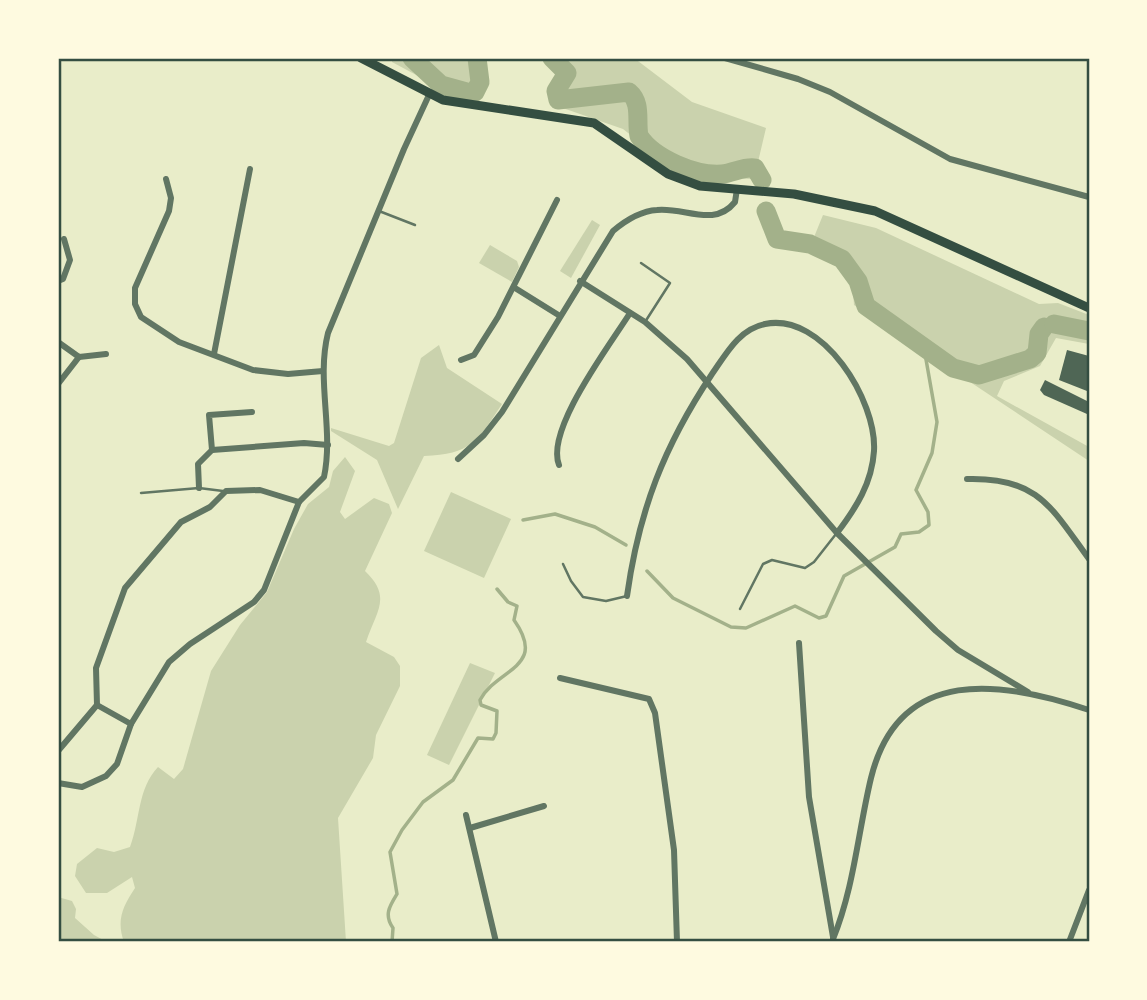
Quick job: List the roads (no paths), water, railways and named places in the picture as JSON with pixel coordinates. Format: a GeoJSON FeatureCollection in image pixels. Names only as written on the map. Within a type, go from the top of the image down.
{"type":"FeatureCollection","features":[{"type":"Feature","properties":{"kind":"main road"},"geometry":{"type":"LineString","coordinates":[[360,58],[429,95],[477,108],[583,119],[604,128],[681,181],[700,186],[794,194],[875,211],[1089,308]]}},
{"type":"Feature","properties":{"kind":"street"},"geometry":{"type":"LineString","coordinates":[[725,58],[798,79],[830,92],[950,159],[1089,197]]}},
{"type":"Feature","properties":{"kind":"street"},"geometry":{"type":"LineString","coordinates":[[58,783],[82,787],[106,776],[124,751],[131,724],[172,658],[254,602],[264,590],[299,502],[324,477],[328,445],[323,371],[328,333],[429,95]]}},
{"type":"Feature","properties":{"kind":"street"},"geometry":{"type":"LineString","coordinates":[[214,354],[250,169]]}},
{"type":"Feature","properties":{"kind":"street"},"geometry":{"type":"LineString","coordinates":[[166,179],[171,198],[169,211],[139,279],[135,304],[141,317],[179,342],[264,372],[288,374],[323,371]]}},
{"type":"Feature","properties":{"kind":"street"},"geometry":{"type":"LineString","coordinates":[[458,459],[484,435],[502,412],[613,231],[632,216],[667,209],[713,216],[731,207],[737,189]]}},
{"type":"Feature","properties":{"kind":"street"},"geometry":{"type":"LineString","coordinates":[[461,360],[474,355],[515,288],[557,200]]}},
{"type":"Feature","properties":{"kind":"street"},"geometry":{"type":"LineString","coordinates":[[58,281],[63,279],[70,260],[64,239]]}},
{"type":"Feature","properties":{"kind":"street"},"geometry":{"type":"LineString","coordinates":[[580,281],[645,322],[677,350],[837,533],[958,650],[1028,692]]}},
{"type":"Feature","properties":{"kind":"street"},"geometry":{"type":"LineString","coordinates":[[515,288],[560,316]]}},
{"type":"Feature","properties":{"kind":"street"},"geometry":{"type":"LineString","coordinates":[[559,465],[556,449],[570,410],[630,313]]}},
{"type":"Feature","properties":{"kind":"street"},"geometry":{"type":"LineString","coordinates":[[626,596],[640,530],[662,459],[707,382],[738,338],[764,324],[797,327],[820,341],[836,357],[864,400],[874,438],[870,474],[863,493],[837,533]]}},
{"type":"Feature","properties":{"kind":"street"},"geometry":{"type":"LineString","coordinates":[[58,342],[79,357],[106,354]]}},
{"type":"Feature","properties":{"kind":"street"},"geometry":{"type":"LineString","coordinates":[[58,384],[79,357]]}},
{"type":"Feature","properties":{"kind":"street"},"geometry":{"type":"LineString","coordinates":[[212,450],[209,415],[252,412]]}},
{"type":"Feature","properties":{"kind":"street"},"geometry":{"type":"LineString","coordinates":[[58,440],[58,457]]}},
{"type":"Feature","properties":{"kind":"street"},"geometry":{"type":"LineString","coordinates":[[199,488],[198,464],[212,450],[304,443],[328,445]]}},
{"type":"Feature","properties":{"kind":"street"},"geometry":{"type":"LineString","coordinates":[[967,479],[995,478],[1029,489],[1044,500],[1089,559]]}},
{"type":"Feature","properties":{"kind":"street"},"geometry":{"type":"LineString","coordinates":[[58,751],[97,705],[96,668],[125,588],[181,522],[210,508],[226,491],[260,490],[299,502]]}},
{"type":"Feature","properties":{"kind":"street"},"geometry":{"type":"LineString","coordinates":[[799,643],[809,797],[834,941]]}},
{"type":"Feature","properties":{"kind":"street"},"geometry":{"type":"LineString","coordinates":[[559,678],[649,699],[655,713],[674,850],[677,942]]}},
{"type":"Feature","properties":{"kind":"street"},"geometry":{"type":"LineString","coordinates":[[834,941],[845,911],[872,775],[883,748],[902,718],[933,695],[980,687],[1028,692],[1089,710]]}},
{"type":"Feature","properties":{"kind":"street"},"geometry":{"type":"LineString","coordinates":[[97,705],[131,724]]}},
{"type":"Feature","properties":{"kind":"street"},"geometry":{"type":"LineString","coordinates":[[470,828],[544,806]]}},
{"type":"Feature","properties":{"kind":"street"},"geometry":{"type":"LineString","coordinates":[[466,815],[496,942]]}},
{"type":"Feature","properties":{"kind":"street"},"geometry":{"type":"LineString","coordinates":[[1069,942],[1089,890]]}},
{"type":"Feature","properties":{"kind":"lane"},"geometry":{"type":"LineString","coordinates":[[379,211],[415,225]]}},
{"type":"Feature","properties":{"kind":"lane"},"geometry":{"type":"LineString","coordinates":[[641,263],[670,283],[645,322]]}},
{"type":"Feature","properties":{"kind":"lane"},"geometry":{"type":"LineString","coordinates":[[141,493],[199,488],[226,491]]}},
{"type":"Feature","properties":{"kind":"lane"},"geometry":{"type":"LineString","coordinates":[[740,609],[763,564],[772,560],[805,568],[814,562],[837,533]]}},
{"type":"Feature","properties":{"kind":"lane"},"geometry":{"type":"LineString","coordinates":[[563,564],[583,597],[606,601],[626,596]]}},
{"type":"Feature","properties":{"kind":"waterway"},"geometry":{"type":"LineString","coordinates":[[412,58],[441,85],[470,93],[475,92],[480,82],[477,58]]}},
{"type":"Feature","properties":{"kind":"waterway"},"geometry":{"type":"LineString","coordinates":[[552,58],[567,73],[556,91],[558,100],[629,92],[636,101],[639,136],[665,159],[688,169],[712,174],[755,168],[762,180]]}},
{"type":"Feature","properties":{"kind":"waterway"},"geometry":{"type":"LineString","coordinates":[[766,211],[777,239],[810,244],[842,259],[858,281],[866,306],[953,368],[979,375],[1030,359],[1037,353],[1039,334],[1044,327]]}},
{"type":"Feature","properties":{"kind":"waterway"},"geometry":{"type":"LineString","coordinates":[[1054,324],[1089,331]]}},
{"type":"Feature","properties":{"kind":"waterway"},"geometry":{"type":"LineString","coordinates":[[647,571],[673,598],[731,627],[746,628],[795,606],[819,618],[826,616],[844,576],[895,547],[901,534],[919,532],[929,525],[928,512],[916,490],[932,453],[937,422],[924,348]]}},
{"type":"Feature","properties":{"kind":"waterway"},"geometry":{"type":"LineString","coordinates":[[523,520],[555,514],[595,527],[626,545]]}},
{"type":"Feature","properties":{"kind":"waterway"},"geometry":{"type":"LineString","coordinates":[[392,942],[393,928],[388,915],[397,894],[390,852],[402,830],[423,802],[453,780],[478,738],[493,739],[496,733],[497,711],[481,705],[480,700],[488,689],[523,658],[523,636],[514,620],[517,606],[508,602],[497,589]]}}]}
